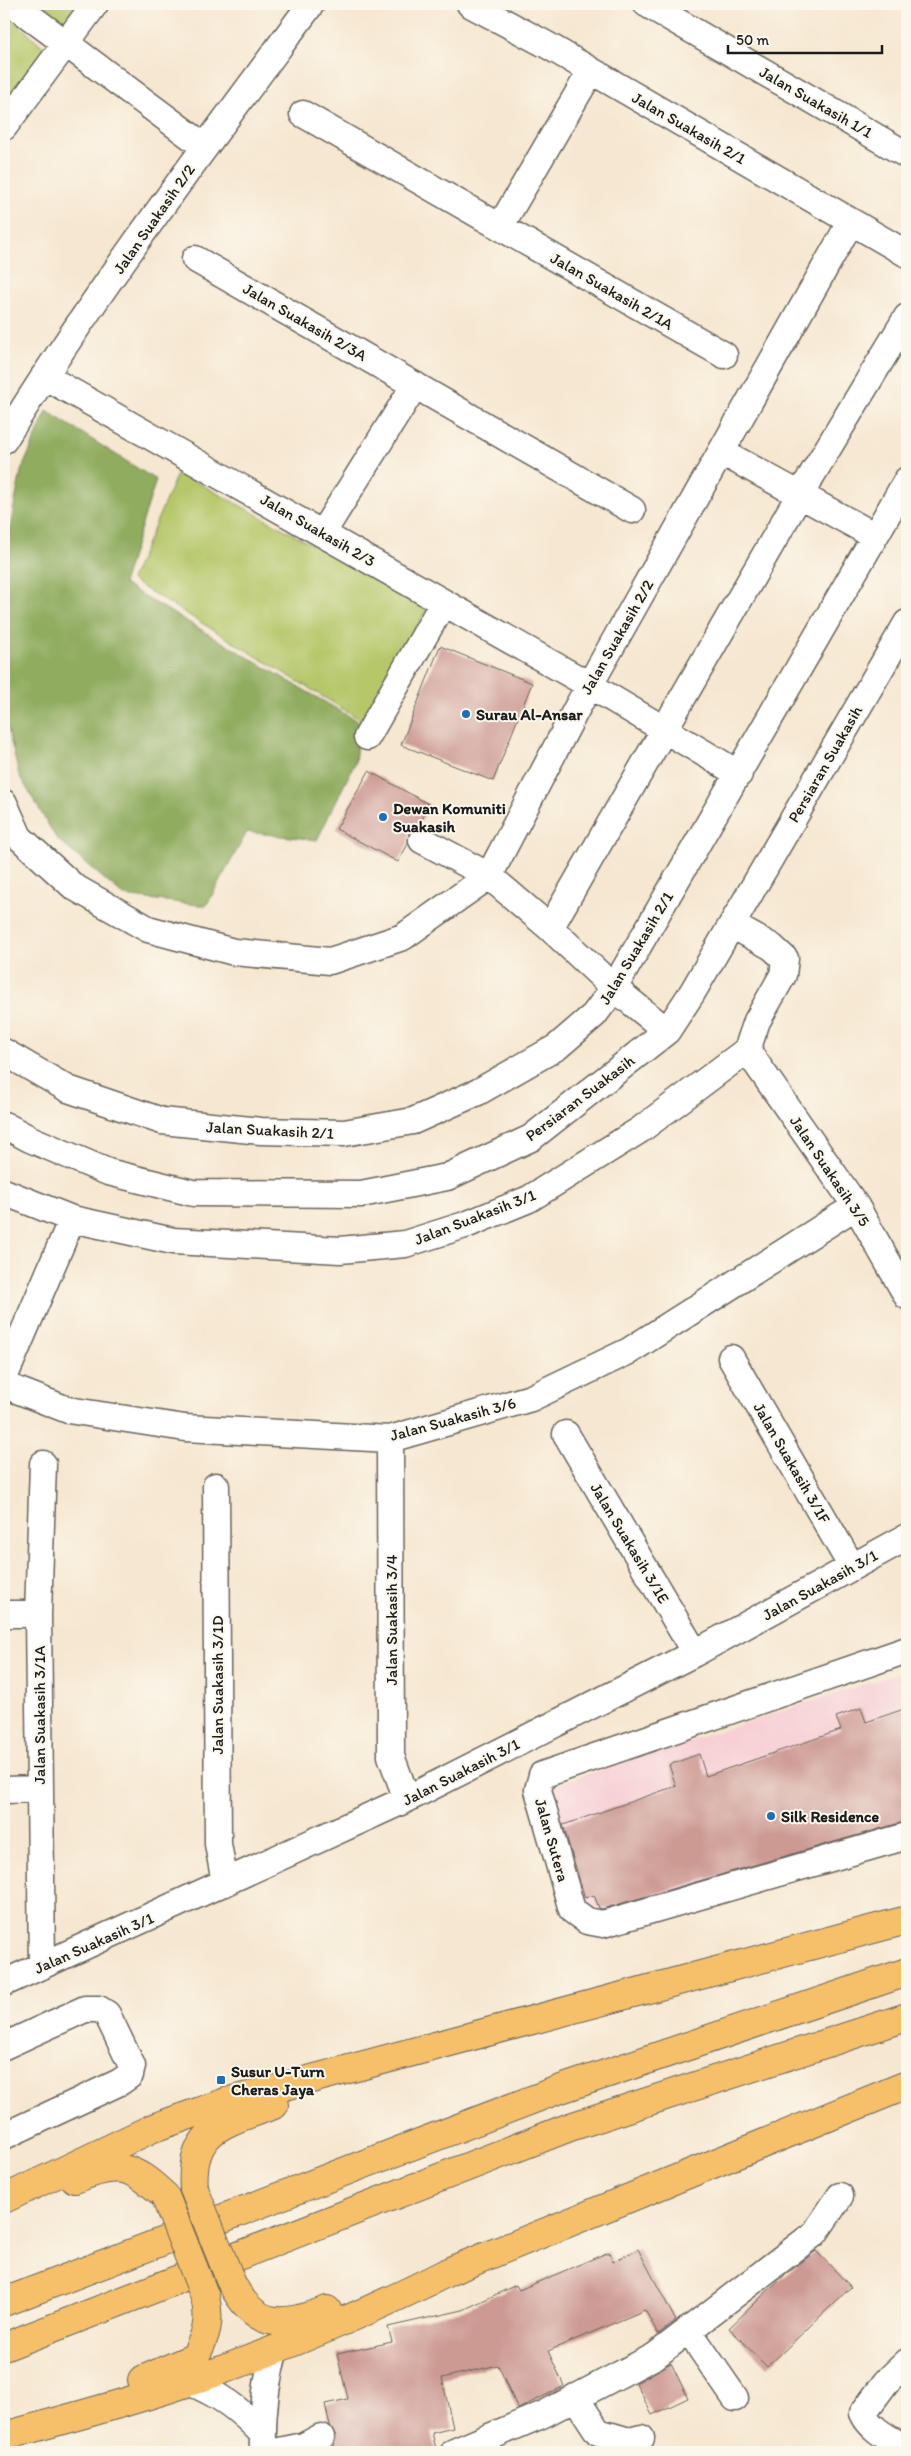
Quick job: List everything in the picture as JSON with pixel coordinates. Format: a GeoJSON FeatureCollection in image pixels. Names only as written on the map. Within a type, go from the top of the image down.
{"type":"FeatureCollection","features":[{"type":"Feature","properties":{"kind":"highway"},"geometry":{"type":"LineString","coordinates":[[4,2199],[153,2128],[229,2101],[907,1920]]}},
{"type":"Feature","properties":{"kind":"highway"},"geometry":{"type":"LineString","coordinates":[[4,2302],[555,2091],[907,1972]]}},
{"type":"Feature","properties":{"kind":"highway"},"geometry":{"type":"LineString","coordinates":[[4,2348],[570,2127],[907,2017]]}},
{"type":"Feature","properties":{"kind":"highway"},"geometry":{"type":"LineString","coordinates":[[404,2055],[221,2125],[199,2145],[192,2167],[194,2189],[232,2284],[242,2304],[264,2320],[296,2322],[378,2290],[450,2271]]}},
{"type":"Feature","properties":{"kind":"highway"},"geometry":{"type":"LineString","coordinates":[[4,2436],[189,2382],[275,2349],[385,2304],[450,2271],[907,2085]]}},
{"type":"Feature","properties":{"kind":"highway"},"geometry":{"type":"LineString","coordinates":[[4,2208],[93,2171],[125,2168],[149,2181],[166,2196],[205,2297],[209,2313],[206,2335],[195,2358],[38,2426]]}},
{"type":"Feature","properties":{"kind":"street"},"geometry":{"type":"LineString","coordinates":[[13,4],[205,147]]}},
{"type":"Feature","properties":{"kind":"street"},"geometry":{"type":"LineString","coordinates":[[4,127],[95,4]]}},
{"type":"Feature","properties":{"kind":"street","name":"Jalan Suakasih 2/2"},"geometry":{"type":"LineString","coordinates":[[4,440],[44,376],[205,147],[311,4]]}},
{"type":"Feature","properties":{"kind":"street","name":"Jalan Suakasih 2/1"},"geometry":{"type":"LineString","coordinates":[[470,4],[591,70],[850,223],[907,254]]}},
{"type":"Feature","properties":{"kind":"street","name":"Jalan Suakasih 1/1"},"geometry":{"type":"LineString","coordinates":[[647,4],[907,155]]}},
{"type":"Feature","properties":{"kind":"street"},"geometry":{"type":"LineString","coordinates":[[500,227],[591,70]]}},
{"type":"Feature","properties":{"kind":"street","name":"Jalan Suakasih 2/1A"},"geometry":{"type":"LineString","coordinates":[[303,114],[724,355]]}},
{"type":"Feature","properties":{"kind":"street","name":"Jalan Suakasih 2/2"},"geometry":{"type":"LineString","coordinates":[[4,803],[19,837],[74,887],[148,929],[234,952],[330,961],[403,937],[489,876],[579,704],[591,686],[850,223]]}},
{"type":"Feature","properties":{"kind":"street","name":"Jalan Suakasih 2/3A"},"geometry":{"type":"LineString","coordinates":[[195,259],[632,510]]}},
{"type":"Feature","properties":{"kind":"street"},"geometry":{"type":"LineString","coordinates":[[550,928],[800,495],[907,316]]}},
{"type":"Feature","properties":{"kind":"street","name":"Jalan Suakasih 2/3"},"geometry":{"type":"LineString","coordinates":[[44,376],[323,532],[443,603],[591,686],[738,774]]}},
{"type":"Feature","properties":{"kind":"street"},"geometry":{"type":"LineString","coordinates":[[323,532],[415,385]]}},
{"type":"Feature","properties":{"kind":"street"},"geometry":{"type":"LineString","coordinates":[[722,452],[875,536]]}},
{"type":"Feature","properties":{"kind":"street","name":"Jalan Suakasih 2/1"},"geometry":{"type":"LineString","coordinates":[[4,1052],[68,1089],[162,1121],[261,1131],[344,1134],[412,1121],[478,1092],[557,1047],[594,1015],[614,988],[907,480]]}},
{"type":"Feature","properties":{"kind":"street"},"geometry":{"type":"LineString","coordinates":[[367,737],[443,603]]}},
{"type":"Feature","properties":{"kind":"street","name":"Persiaran Suakasih"},"geometry":{"type":"LineString","coordinates":[[4,1125],[30,1139],[108,1172],[193,1193],[361,1194],[446,1178],[531,1138],[668,1031],[692,994],[907,623]]}},
{"type":"Feature","properties":{"kind":"street"},"geometry":{"type":"LineString","coordinates":[[422,840],[489,876],[550,928],[614,988],[668,1031]]}},
{"type":"Feature","properties":{"kind":"street"},"geometry":{"type":"LineString","coordinates":[[732,924],[772,947],[785,959],[784,975],[757,1021],[747,1050]]}},
{"type":"Feature","properties":{"kind":"street","name":"Jalan Suakasih 3/5"},"geometry":{"type":"LineString","coordinates":[[747,1050],[856,1206],[907,1296]]}},
{"type":"Feature","properties":{"kind":"street","name":"Jalan Suakasih 3/1"},"geometry":{"type":"LineString","coordinates":[[4,1192],[72,1219],[173,1241],[340,1250],[405,1244],[468,1224],[529,1199],[640,1130],[747,1050]]}},
{"type":"Feature","properties":{"kind":"street","name":"Jalan Suakasih 3/6"},"geometry":{"type":"LineString","coordinates":[[4,1385],[68,1410],[185,1428],[390,1439],[531,1398],[629,1351],[856,1206]]}},
{"type":"Feature","properties":{"kind":"street"},"geometry":{"type":"LineString","coordinates":[[4,1378],[72,1219]]}},
{"type":"Feature","properties":{"kind":"street","name":"Jalan Suakasih 3/1F"},"geometry":{"type":"LineString","coordinates":[[731,1358],[852,1567]]}},
{"type":"Feature","properties":{"kind":"street","name":"Jalan Suakasih 3/1E"},"geometry":{"type":"LineString","coordinates":[[566,1434],[695,1653]]}},
{"type":"Feature","properties":{"kind":"street","name":"Jalan Suakasih 3/4"},"geometry":{"type":"LineString","coordinates":[[390,1439],[391,1756],[407,1799]]}},
{"type":"Feature","properties":{"kind":"street","name":"Jalan Suakasih 3/1A"},"geometry":{"type":"LineString","coordinates":[[42,1966],[39,1789],[41,1707],[38,1614],[43,1464]]}},
{"type":"Feature","properties":{"kind":"street","name":"Jalan Suakasih 3/1D"},"geometry":{"type":"LineString","coordinates":[[216,1486],[218,1844],[225,1883]]}},
{"type":"Feature","properties":{"kind":"street","name":"Jalan Suakasih 3/1"},"geometry":{"type":"LineString","coordinates":[[4,1983],[407,1799],[695,1653],[907,1537]]}},
{"type":"Feature","properties":{"kind":"street"},"geometry":{"type":"LineString","coordinates":[[4,1614],[38,1614]]}},
{"type":"Feature","properties":{"kind":"street","name":"Jalan Sutera"},"geometry":{"type":"LineString","coordinates":[[907,1650],[542,1775],[538,1790],[572,1910],[587,1921],[603,1924],[907,1836]]}},
{"type":"Feature","properties":{"kind":"street"},"geometry":{"type":"LineString","coordinates":[[4,1790],[39,1789]]}},
{"type":"Feature","properties":{"kind":"street"},"geometry":{"type":"LineString","coordinates":[[4,2046],[85,2009],[99,2009],[107,2014],[132,2066],[130,2075],[120,2082],[4,2136]]}},
{"type":"Feature","properties":{"kind":"street"},"geometry":{"type":"LineString","coordinates":[[454,2452],[544,2414],[655,2356],[815,2233],[840,2196]]}},
{"type":"Feature","properties":{"kind":"street"},"geometry":{"type":"LineString","coordinates":[[688,2330],[735,2398]]}},
{"type":"Feature","properties":{"kind":"street"},"geometry":{"type":"LineString","coordinates":[[266,2446],[268,2374],[275,2349]]}},
{"type":"Feature","properties":{"kind":"street"},"geometry":{"type":"LineString","coordinates":[[907,2362],[886,2382],[863,2413],[867,2422],[907,2449]]}},
{"type":"Feature","properties":{"kind":"street"},"geometry":{"type":"LineString","coordinates":[[189,2382],[216,2393],[240,2410],[266,2446]]}},
{"type":"Feature","properties":{"kind":"street"},"geometry":{"type":"LineString","coordinates":[[575,2397],[598,2432],[629,2441],[641,2438]]}},
{"type":"Feature","properties":{"kind":"street"},"geometry":{"type":"LineString","coordinates":[[266,2446],[304,2446],[321,2437]]}},
{"type":"Feature","properties":{"kind":"shaded area","name":"Silk Residence"},"geometry":{"type":"Polygon","coordinates":[[[907,1670],[907,1830],[602,1919],[576,1908],[543,1789],[907,1670]]]}},
{"type":"Feature","properties":{"kind":"green space"},"geometry":{"type":"Polygon","coordinates":[[[27,4],[85,4],[63,32],[27,4]]]}},
{"type":"Feature","properties":{"kind":"green space"},"geometry":{"type":"Polygon","coordinates":[[[4,12],[47,50],[4,106],[4,12]]]}},
{"type":"Feature","properties":{"kind":"green space"},"geometry":{"type":"Polygon","coordinates":[[[47,411],[156,480],[123,584],[359,722],[355,763],[317,840],[247,832],[206,906],[124,896],[56,838],[19,775],[4,713],[4,558],[21,471],[47,411]]]}},
{"type":"Feature","properties":{"kind":"green space"},"geometry":{"type":"Polygon","coordinates":[[[178,472],[428,607],[363,721],[131,580],[178,472]]]}},
{"type":"Feature","properties":{"kind":"building","name":"Surau Al-Ansar"},"geometry":{"type":"Polygon","coordinates":[[[440,646],[532,683],[493,781],[401,745],[440,646]]]}},
{"type":"Feature","properties":{"kind":"building","name":"Dewan Komuniti Suakasih"},"geometry":{"type":"Polygon","coordinates":[[[369,771],[430,805],[418,826],[409,832],[408,844],[398,862],[336,829],[369,771]]]}},
{"type":"Feature","properties":{"kind":"building","name":"Silk Residence"},"geometry":{"type":"Polygon","coordinates":[[[861,1708],[866,1722],[907,1708],[907,1821],[602,1909],[599,1908],[594,1895],[585,1898],[563,1825],[676,1786],[669,1765],[699,1754],[706,1776],[841,1730],[836,1717],[861,1708]]]}},
{"type":"Feature","properties":{"kind":"building"},"geometry":{"type":"Polygon","coordinates":[[[638,2249],[676,2321],[658,2334],[645,2310],[548,2351],[564,2386],[518,2409],[498,2365],[442,2378],[453,2428],[432,2433],[437,2452],[336,2452],[334,2444],[336,2437],[330,2425],[325,2404],[348,2399],[337,2354],[392,2342],[388,2327],[463,2310],[516,2285],[519,2290],[609,2252],[613,2262],[638,2249]]]}},
{"type":"Feature","properties":{"kind":"building"},"geometry":{"type":"Polygon","coordinates":[[[816,2251],[851,2287],[767,2367],[729,2328],[779,2280],[816,2251]]]}},
{"type":"Feature","properties":{"kind":"building"},"geometry":{"type":"Polygon","coordinates":[[[671,2363],[688,2398],[652,2415],[636,2383],[671,2363]]]}},
{"type":"Feature","properties":{"kind":"place","name":"Surau Al-Ansar"},"geometry":{"type":"Point","coordinates":[466,714]}},
{"type":"Feature","properties":{"kind":"place","name":"Dewan Komuniti Suakasih"},"geometry":{"type":"Point","coordinates":[383,817]}},
{"type":"Feature","properties":{"kind":"place","name":"Silk Residence"},"geometry":{"type":"Point","coordinates":[771,1816]}},
{"type":"Feature","properties":{"kind":"place","name":"Susur U-Turn Cheras Jaya"},"geometry":{"type":"Point","coordinates":[221,2080]}}]}
